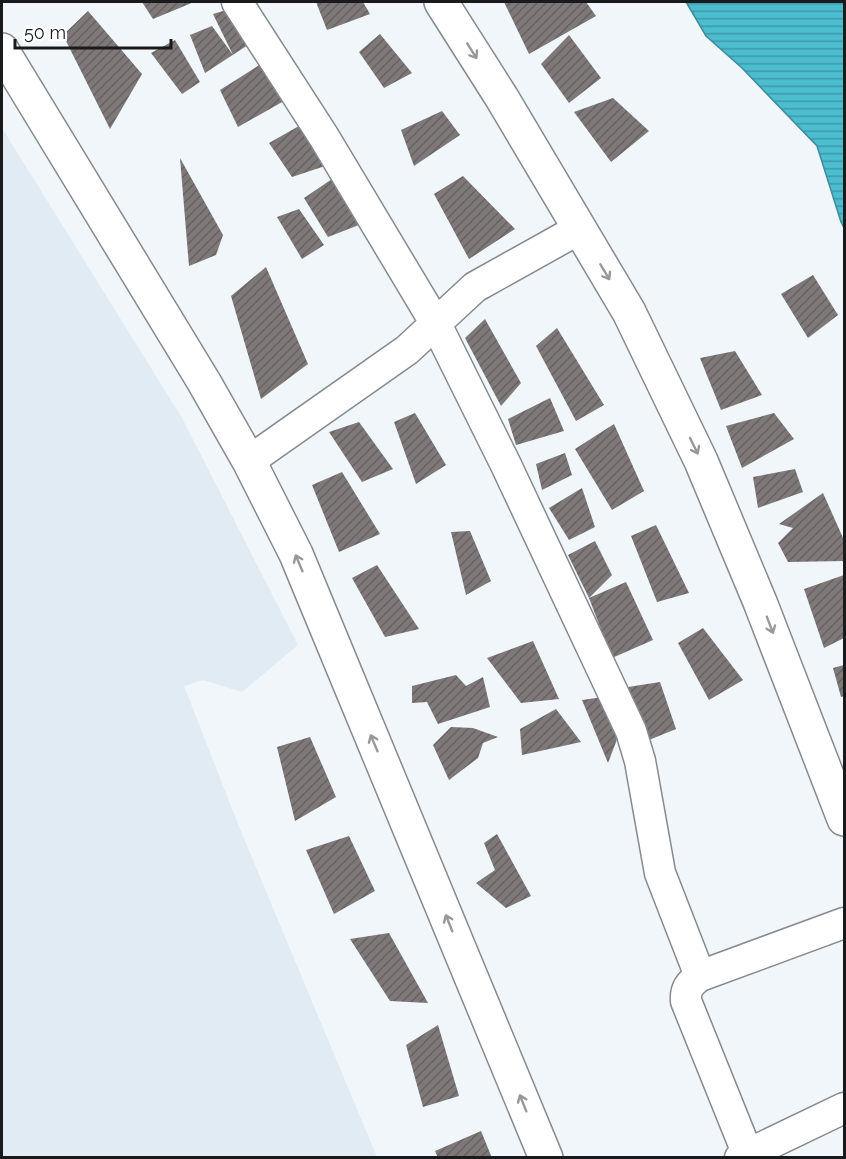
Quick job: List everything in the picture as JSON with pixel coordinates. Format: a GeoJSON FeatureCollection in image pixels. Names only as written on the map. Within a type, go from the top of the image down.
{"type":"FeatureCollection","features":[{"type":"Feature","properties":{"kind":"main road"},"geometry":{"type":"LineString","coordinates":[[441,2],[502,98],[629,312],[701,461],[760,602],[844,819]]}},
{"type":"Feature","properties":{"kind":"main road"},"geometry":{"type":"LineString","coordinates":[[2,50],[182,344],[249,461],[296,554],[546,1158]]}},
{"type":"Feature","properties":{"kind":"street"},"geometry":{"type":"LineString","coordinates":[[237,2],[324,137],[436,324],[506,465],[631,731],[640,761],[660,873],[700,976]]}},
{"type":"Feature","properties":{"kind":"street"},"geometry":{"type":"LineString","coordinates":[[249,461],[407,350],[475,287],[579,229]]}},
{"type":"Feature","properties":{"kind":"street"},"geometry":{"type":"LineString","coordinates":[[844,923],[700,976],[689,986],[686,993],[686,1001],[744,1156],[844,1108]]}},
{"type":"Feature","properties":{"kind":"shaded area"},"geometry":{"type":"Polygon","coordinates":[[[2,128],[182,418],[298,645],[242,692],[203,680],[184,686],[240,829],[377,1157],[2,1157],[2,128]]]}},
{"type":"Feature","properties":{"kind":"water"},"geometry":{"type":"Polygon","coordinates":[[[686,2],[844,2],[844,228],[817,146],[742,68],[706,36],[686,2]]]}},
{"type":"Feature","properties":{"kind":"building"},"geometry":{"type":"Polygon","coordinates":[[[142,2],[194,2],[153,19],[142,2]]]}},
{"type":"Feature","properties":{"kind":"building"},"geometry":{"type":"Polygon","coordinates":[[[316,2],[363,2],[370,14],[327,30],[316,2]]]}},
{"type":"Feature","properties":{"kind":"building"},"geometry":{"type":"Polygon","coordinates":[[[504,2],[586,2],[596,16],[529,54],[504,2]]]}},
{"type":"Feature","properties":{"kind":"building"},"geometry":{"type":"Polygon","coordinates":[[[233,8],[257,39],[233,55],[213,14],[233,8]]]}},
{"type":"Feature","properties":{"kind":"building"},"geometry":{"type":"Polygon","coordinates":[[[88,11],[142,74],[110,129],[63,35],[88,11]]]}},
{"type":"Feature","properties":{"kind":"building"},"geometry":{"type":"Polygon","coordinates":[[[212,26],[233,55],[205,73],[190,35],[212,26]]]}},
{"type":"Feature","properties":{"kind":"building"},"geometry":{"type":"Polygon","coordinates":[[[380,34],[412,73],[384,88],[359,52],[380,34]]]}},
{"type":"Feature","properties":{"kind":"building"},"geometry":{"type":"Polygon","coordinates":[[[569,35],[601,78],[569,103],[541,64],[569,35]]]}},
{"type":"Feature","properties":{"kind":"building"},"geometry":{"type":"Polygon","coordinates":[[[175,40],[200,82],[182,94],[151,53],[175,40]]]}},
{"type":"Feature","properties":{"kind":"building"},"geometry":{"type":"Polygon","coordinates":[[[261,64],[284,101],[238,127],[220,90],[261,64]]]}},
{"type":"Feature","properties":{"kind":"building"},"geometry":{"type":"Polygon","coordinates":[[[613,98],[649,131],[611,162],[574,112],[613,98]]]}},
{"type":"Feature","properties":{"kind":"building"},"geometry":{"type":"Polygon","coordinates":[[[442,111],[460,135],[414,166],[401,130],[442,111]]]}},
{"type":"Feature","properties":{"kind":"building"},"geometry":{"type":"Polygon","coordinates":[[[299,126],[328,165],[292,177],[269,143],[299,126]]]}},
{"type":"Feature","properties":{"kind":"building"},"geometry":{"type":"Polygon","coordinates":[[[180,158],[223,235],[216,255],[189,266],[180,158]]]}},
{"type":"Feature","properties":{"kind":"building"},"geometry":{"type":"Polygon","coordinates":[[[463,176],[515,229],[469,259],[434,194],[463,176]]]}},
{"type":"Feature","properties":{"kind":"building"},"geometry":{"type":"Polygon","coordinates":[[[335,177],[364,223],[328,237],[304,198],[335,177]]]}},
{"type":"Feature","properties":{"kind":"building"},"geometry":{"type":"Polygon","coordinates":[[[299,209],[324,245],[302,259],[277,217],[299,209]]]}},
{"type":"Feature","properties":{"kind":"building"},"geometry":{"type":"Polygon","coordinates":[[[266,267],[308,364],[261,399],[231,296],[266,267]]]}},
{"type":"Feature","properties":{"kind":"building"},"geometry":{"type":"Polygon","coordinates":[[[813,275],[838,315],[808,338],[781,294],[813,275]]]}},
{"type":"Feature","properties":{"kind":"building"},"geometry":{"type":"Polygon","coordinates":[[[485,319],[521,383],[501,406],[465,338],[485,319]]]}},
{"type":"Feature","properties":{"kind":"building"},"geometry":{"type":"Polygon","coordinates":[[[557,328],[604,405],[576,421],[536,346],[557,328]]]}},
{"type":"Feature","properties":{"kind":"building"},"geometry":{"type":"Polygon","coordinates":[[[735,351],[762,395],[721,410],[700,358],[735,351]]]}},
{"type":"Feature","properties":{"kind":"building"},"geometry":{"type":"Polygon","coordinates":[[[550,398],[564,431],[516,445],[508,419],[550,398]]]}},
{"type":"Feature","properties":{"kind":"building"},"geometry":{"type":"Polygon","coordinates":[[[415,413],[446,465],[416,484],[394,422],[415,413]]]}},
{"type":"Feature","properties":{"kind":"building"},"geometry":{"type":"Polygon","coordinates":[[[774,413],[794,439],[742,468],[726,426],[774,413]]]}},
{"type":"Feature","properties":{"kind":"building"},"geometry":{"type":"Polygon","coordinates":[[[359,422],[393,469],[362,482],[329,432],[359,422]]]}},
{"type":"Feature","properties":{"kind":"building"},"geometry":{"type":"Polygon","coordinates":[[[614,424],[644,491],[612,510],[575,449],[614,424]]]}},
{"type":"Feature","properties":{"kind":"building"},"geometry":{"type":"Polygon","coordinates":[[[565,453],[572,475],[542,490],[536,464],[565,453]]]}},
{"type":"Feature","properties":{"kind":"building"},"geometry":{"type":"Polygon","coordinates":[[[795,469],[803,492],[758,508],[753,477],[795,469]]]}},
{"type":"Feature","properties":{"kind":"building"},"geometry":{"type":"Polygon","coordinates":[[[342,472],[380,534],[339,552],[312,485],[342,472]]]}},
{"type":"Feature","properties":{"kind":"building"},"geometry":{"type":"Polygon","coordinates":[[[582,488],[595,527],[569,540],[549,508],[582,488]]]}},
{"type":"Feature","properties":{"kind":"building"},"geometry":{"type":"Polygon","coordinates":[[[823,493],[844,540],[844,561],[788,562],[778,543],[793,528],[779,524],[823,493]]]}},
{"type":"Feature","properties":{"kind":"building"},"geometry":{"type":"Polygon","coordinates":[[[656,525],[689,593],[657,602],[631,536],[656,525]]]}},
{"type":"Feature","properties":{"kind":"building"},"geometry":{"type":"Polygon","coordinates":[[[470,531],[491,581],[466,595],[451,532],[470,531]]]}},
{"type":"Feature","properties":{"kind":"building"},"geometry":{"type":"Polygon","coordinates":[[[595,541],[612,575],[589,598],[568,555],[595,541]]]}},
{"type":"Feature","properties":{"kind":"building"},"geometry":{"type":"Polygon","coordinates":[[[377,565],[419,629],[385,637],[352,578],[377,565]]]}},
{"type":"Feature","properties":{"kind":"building"},"geometry":{"type":"Polygon","coordinates":[[[844,575],[844,638],[824,648],[804,589],[844,575]]]}},
{"type":"Feature","properties":{"kind":"building"},"geometry":{"type":"Polygon","coordinates":[[[626,582],[653,640],[612,658],[589,598],[626,582]]]}},
{"type":"Feature","properties":{"kind":"building"},"geometry":{"type":"Polygon","coordinates":[[[703,628],[743,680],[709,700],[678,643],[703,628]]]}},
{"type":"Feature","properties":{"kind":"building"},"geometry":{"type":"Polygon","coordinates":[[[533,641],[559,699],[521,703],[487,658],[533,641]]]}},
{"type":"Feature","properties":{"kind":"building"},"geometry":{"type":"Polygon","coordinates":[[[844,665],[844,696],[841,697],[833,668],[844,665]]]}},
{"type":"Feature","properties":{"kind":"building"},"geometry":{"type":"Polygon","coordinates":[[[456,675],[466,686],[483,677],[490,707],[438,724],[427,702],[412,703],[412,686],[456,675]]]}},
{"type":"Feature","properties":{"kind":"building"},"geometry":{"type":"Polygon","coordinates":[[[660,682],[676,729],[649,740],[628,687],[660,682]]]}},
{"type":"Feature","properties":{"kind":"building"},"geometry":{"type":"Polygon","coordinates":[[[603,697],[621,729],[608,763],[582,700],[603,697]]]}},
{"type":"Feature","properties":{"kind":"building"},"geometry":{"type":"Polygon","coordinates":[[[556,709],[581,742],[522,755],[520,729],[556,709]]]}},
{"type":"Feature","properties":{"kind":"building"},"geometry":{"type":"Polygon","coordinates":[[[451,727],[473,728],[498,737],[483,743],[478,758],[449,780],[433,745],[451,727]]]}},
{"type":"Feature","properties":{"kind":"building"},"geometry":{"type":"Polygon","coordinates":[[[310,737],[336,797],[295,821],[277,747],[310,737]]]}},
{"type":"Feature","properties":{"kind":"building"},"geometry":{"type":"Polygon","coordinates":[[[497,834],[531,896],[506,908],[476,883],[495,870],[484,843],[497,834]]]}},
{"type":"Feature","properties":{"kind":"building"},"geometry":{"type":"Polygon","coordinates":[[[349,836],[375,891],[334,914],[306,850],[349,836]]]}},
{"type":"Feature","properties":{"kind":"building"},"geometry":{"type":"Polygon","coordinates":[[[389,933],[428,1003],[390,1001],[350,939],[389,933]]]}},
{"type":"Feature","properties":{"kind":"building"},"geometry":{"type":"Polygon","coordinates":[[[438,1025],[459,1096],[423,1107],[406,1045],[438,1025]]]}},
{"type":"Feature","properties":{"kind":"building"},"geometry":{"type":"Polygon","coordinates":[[[481,1131],[492,1158],[438,1158],[435,1151],[481,1131]]]}}]}
